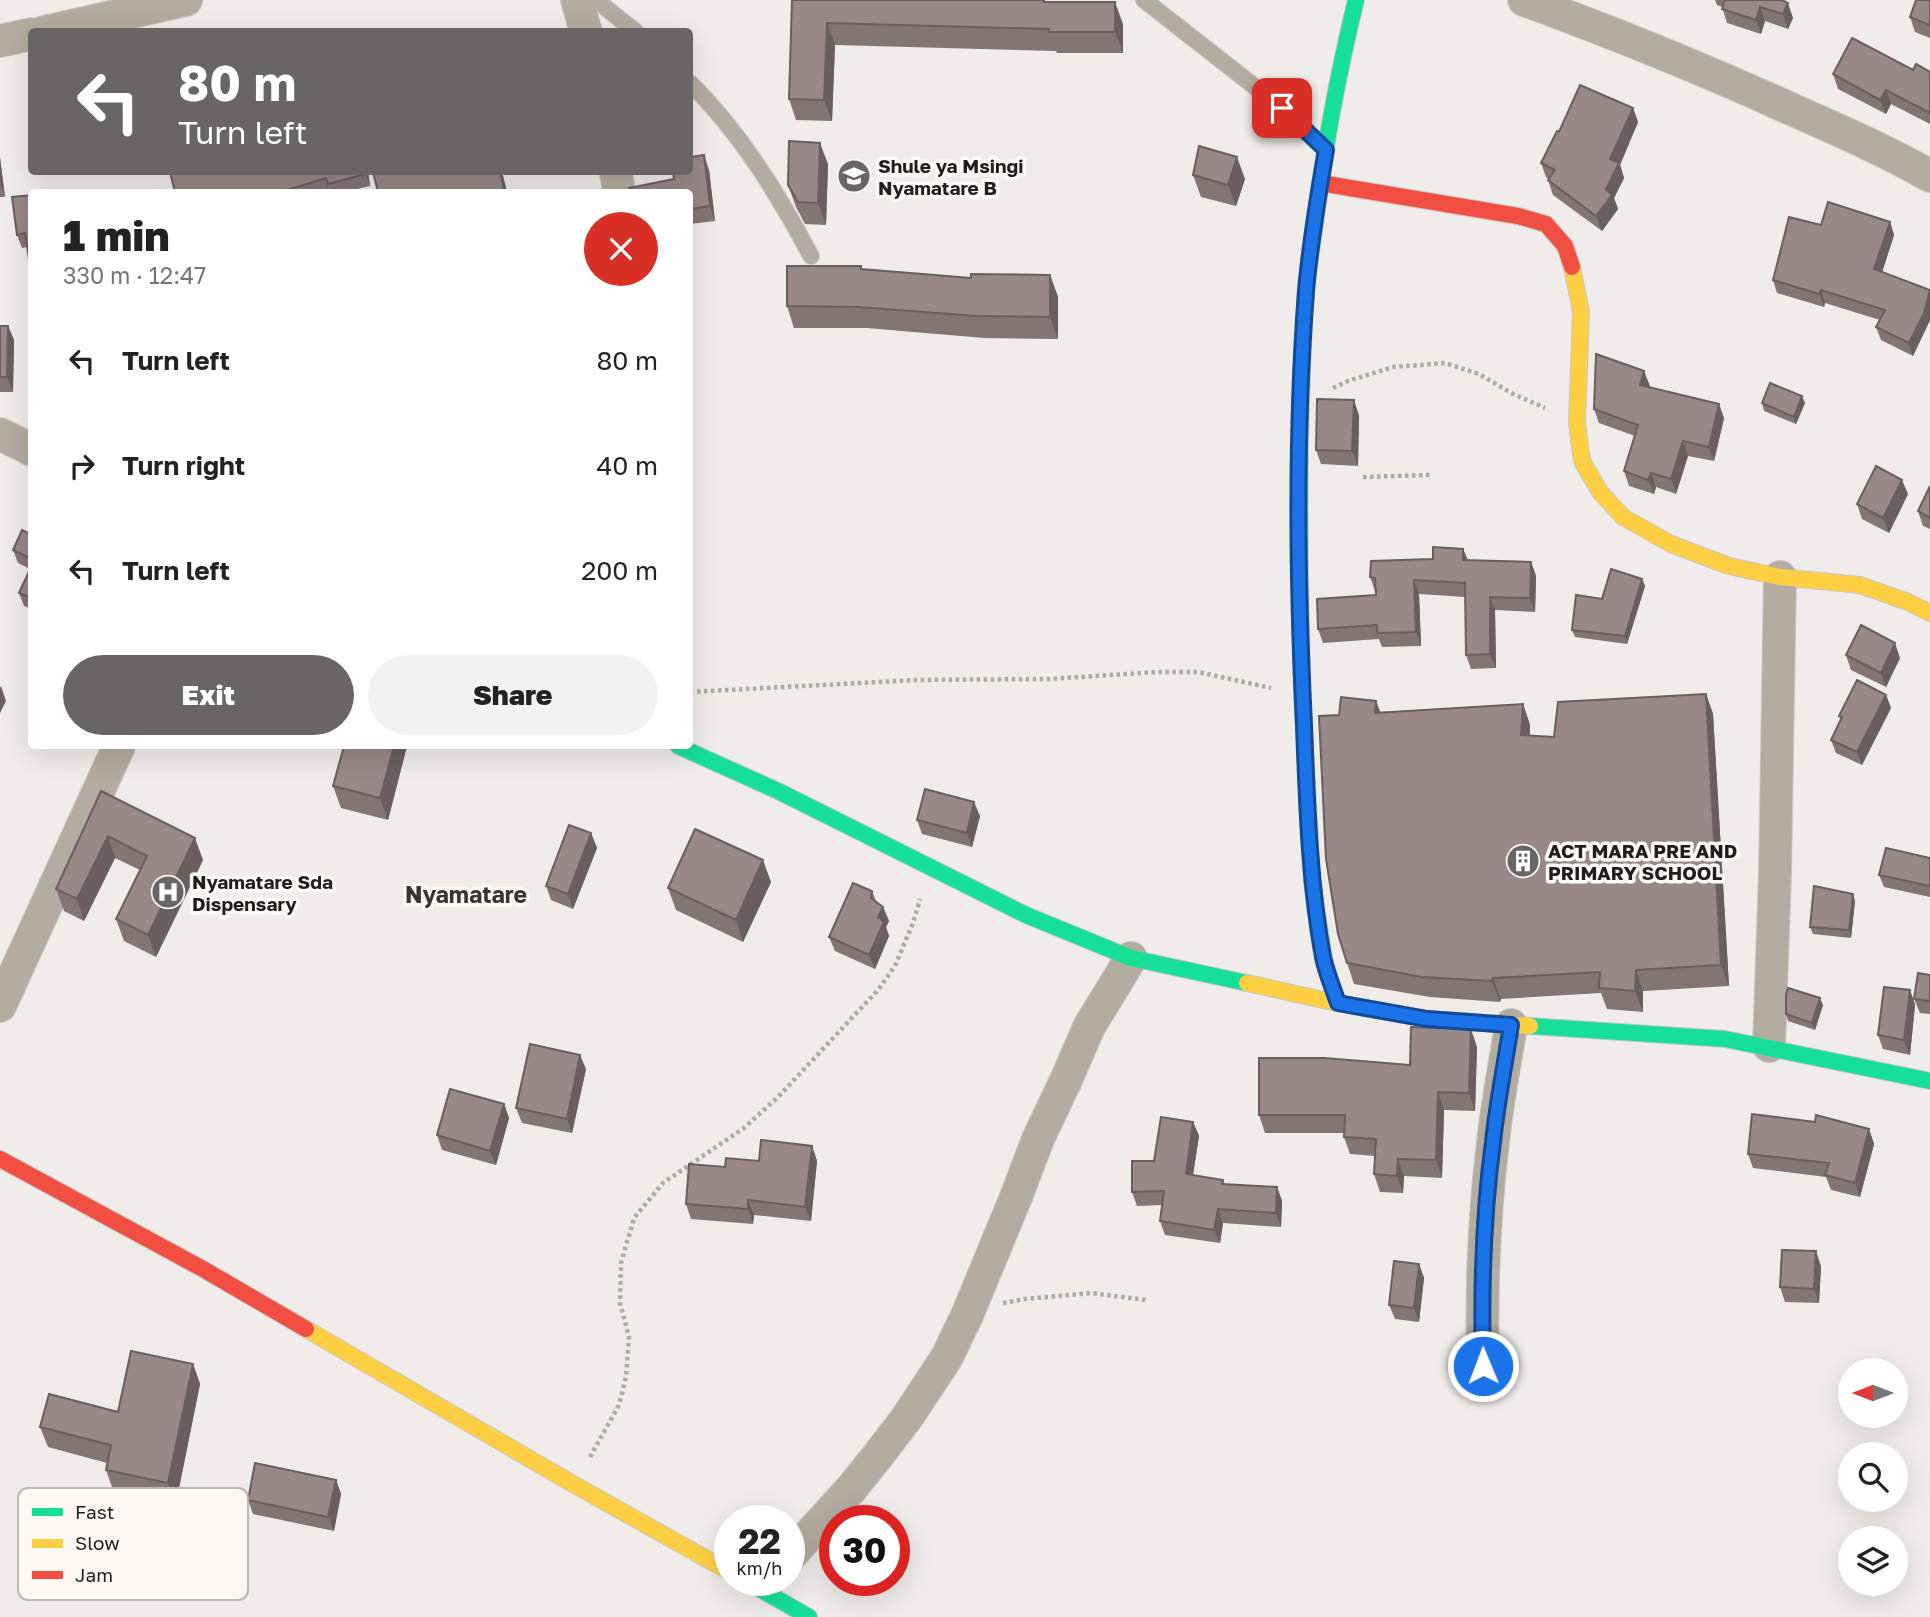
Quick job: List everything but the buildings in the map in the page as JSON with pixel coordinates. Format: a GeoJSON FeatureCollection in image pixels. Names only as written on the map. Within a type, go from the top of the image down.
{"type":"FeatureCollection","features":[{"type":"Feature","properties":{"kind":"street"},"geometry":{"type":"LineString","coordinates":[[62,28],[186,0]]}},
{"type":"Feature","properties":{"kind":"street"},"geometry":{"type":"LineString","coordinates":[[578,0],[585,28]]}},
{"type":"Feature","properties":{"kind":"street"},"geometry":{"type":"LineString","coordinates":[[1338,1003],[1324,959],[1312,881],[1302,696],[1300,420],[1306,290],[1320,183],[1344,50],[1356,0]]}},
{"type":"Feature","properties":{"kind":"street"},"geometry":{"type":"LineString","coordinates":[[1539,2],[1749,90],[1895,155],[1930,176]]}},
{"type":"Feature","properties":{"kind":"street"},"geometry":{"type":"LineString","coordinates":[[0,41],[28,35]]}},
{"type":"Feature","properties":{"kind":"street"},"geometry":{"type":"LineString","coordinates":[[1320,183],[1517,216],[1546,224],[1565,246],[1581,312],[1577,423],[1582,461],[1600,492],[1623,517],[1671,544],[1729,566],[1780,577],[1860,586],[1930,612]]}},
{"type":"Feature","properties":{"kind":"street"},"geometry":{"type":"LineString","coordinates":[[0,434],[28,448]]}},
{"type":"Feature","properties":{"kind":"street"},"geometry":{"type":"LineString","coordinates":[[1769,1046],[1780,577]]}},
{"type":"Feature","properties":{"kind":"street"},"geometry":{"type":"LineString","coordinates":[[0,1006],[119,749]]}},
{"type":"Feature","properties":{"kind":"street"},"geometry":{"type":"LineString","coordinates":[[685,749],[778,791],[1026,915],[1131,958],[1338,1003],[1427,1019],[1725,1039],[1930,1081]]}},
{"type":"Feature","properties":{"kind":"street"},"geometry":{"type":"LineString","coordinates":[[805,1539],[851,1489],[906,1419],[947,1357],[968,1313],[1038,1139],[1089,1027],[1131,958]]}},
{"type":"Feature","properties":{"kind":"street"},"geometry":{"type":"LineString","coordinates":[[1483,1366],[1485,1222],[1493,1141],[1511,1025]]}},
{"type":"Feature","properties":{"kind":"street"},"geometry":{"type":"LineString","coordinates":[[0,1159],[203,1269],[714,1563]]}},
{"type":"Feature","properties":{"kind":"street"},"geometry":{"type":"LineString","coordinates":[[778,1596],[809,1617]]}},
{"type":"Feature","properties":{"kind":"lane"},"geometry":{"type":"LineString","coordinates":[[596,0],[631,28]]}},
{"type":"Feature","properties":{"kind":"lane"},"geometry":{"type":"LineString","coordinates":[[1144,0],[1282,108],[1326,150]]}},
{"type":"Feature","properties":{"kind":"lane"},"geometry":{"type":"LineString","coordinates":[[693,86],[741,142],[790,217],[811,256]]}},
{"type":"Feature","properties":{"kind":"path"},"geometry":{"type":"LineString","coordinates":[[1300,420],[1321,394],[1348,381],[1393,367],[1445,363],[1479,374],[1511,393],[1577,423]]}},
{"type":"Feature","properties":{"kind":"path"},"geometry":{"type":"LineString","coordinates":[[1363,477],[1430,475]]}},
{"type":"Feature","properties":{"kind":"path"},"geometry":{"type":"LineString","coordinates":[[693,692],[916,680],[1198,673],[1302,696]]}},
{"type":"Feature","properties":{"kind":"path"},"geometry":{"type":"LineString","coordinates":[[573,1484],[619,1405],[626,1377],[629,1337],[620,1303],[621,1263],[634,1218],[663,1183],[744,1128],[778,1097],[878,990],[895,966],[913,923],[929,868]]}},
{"type":"Feature","properties":{"kind":"path"},"geometry":{"type":"LineString","coordinates":[[968,1313],[1025,1299],[1091,1293],[1146,1300]]}},
{"type":"Feature","properties":{"kind":"traffic: fast"},"geometry":{"type":"LineString","coordinates":[[1302,691],[1300,442],[1307,284],[1327,140],[1356,0]]}},
{"type":"Feature","properties":{"kind":"traffic: fast"},"geometry":{"type":"LineString","coordinates":[[685,749],[778,791],[1026,915],[1131,958],[1247,983]]}},
{"type":"Feature","properties":{"kind":"traffic: fast"},"geometry":{"type":"LineString","coordinates":[[1530,1026],[1725,1039],[1930,1081]]}},
{"type":"Feature","properties":{"kind":"traffic: fast"},"geometry":{"type":"LineString","coordinates":[[772,1596],[809,1617]]}},
{"type":"Feature","properties":{"kind":"traffic: slow"},"geometry":{"type":"LineString","coordinates":[[1572,267],[1581,312],[1577,423],[1582,461],[1600,492],[1623,517],[1671,544],[1729,566],[1780,577],[1860,585],[1930,613]]}},
{"type":"Feature","properties":{"kind":"traffic: slow"},"geometry":{"type":"LineString","coordinates":[[1302,691],[1312,882],[1324,959],[1337,1003]]}},
{"type":"Feature","properties":{"kind":"traffic: slow"},"geometry":{"type":"LineString","coordinates":[[1247,983],[1427,1019],[1530,1026]]}},
{"type":"Feature","properties":{"kind":"traffic: slow"},"geometry":{"type":"LineString","coordinates":[[306,1329],[714,1563]]}},
{"type":"Feature","properties":{"kind":"traffic: jam"},"geometry":{"type":"LineString","coordinates":[[1320,183],[1518,216],[1546,224],[1565,246],[1572,267]]}},
{"type":"Feature","properties":{"kind":"traffic: jam"},"geometry":{"type":"LineString","coordinates":[[0,1159],[203,1269],[306,1329]]}},
{"type":"Feature","properties":{"kind":"place","name":"Shule ya Msingi Nyamatare B"},"geometry":{"type":"Point","coordinates":[854,176]}},
{"type":"Feature","properties":{"kind":"place","name":"ACT MARA PRE AND PRIMARY SCHOOL"},"geometry":{"type":"Point","coordinates":[1523,861]}},
{"type":"Feature","properties":{"kind":"place","name":"Nyamatare Sda Dispensary"},"geometry":{"type":"Point","coordinates":[168,892]}},
{"type":"Feature","properties":{"kind":"district","name":"Nyamatare"},"geometry":{"type":"Point","coordinates":[466,894]}},
{"type":"Feature","properties":{"kind":"route"},"geometry":{"type":"LineString","coordinates":[[1282,108],[1326,150],[1306,290],[1300,420],[1299,536],[1307,797],[1312,881],[1324,959],[1338,1003],[1427,1019],[1511,1025],[1493,1141],[1485,1222],[1483,1366]]}}]}
